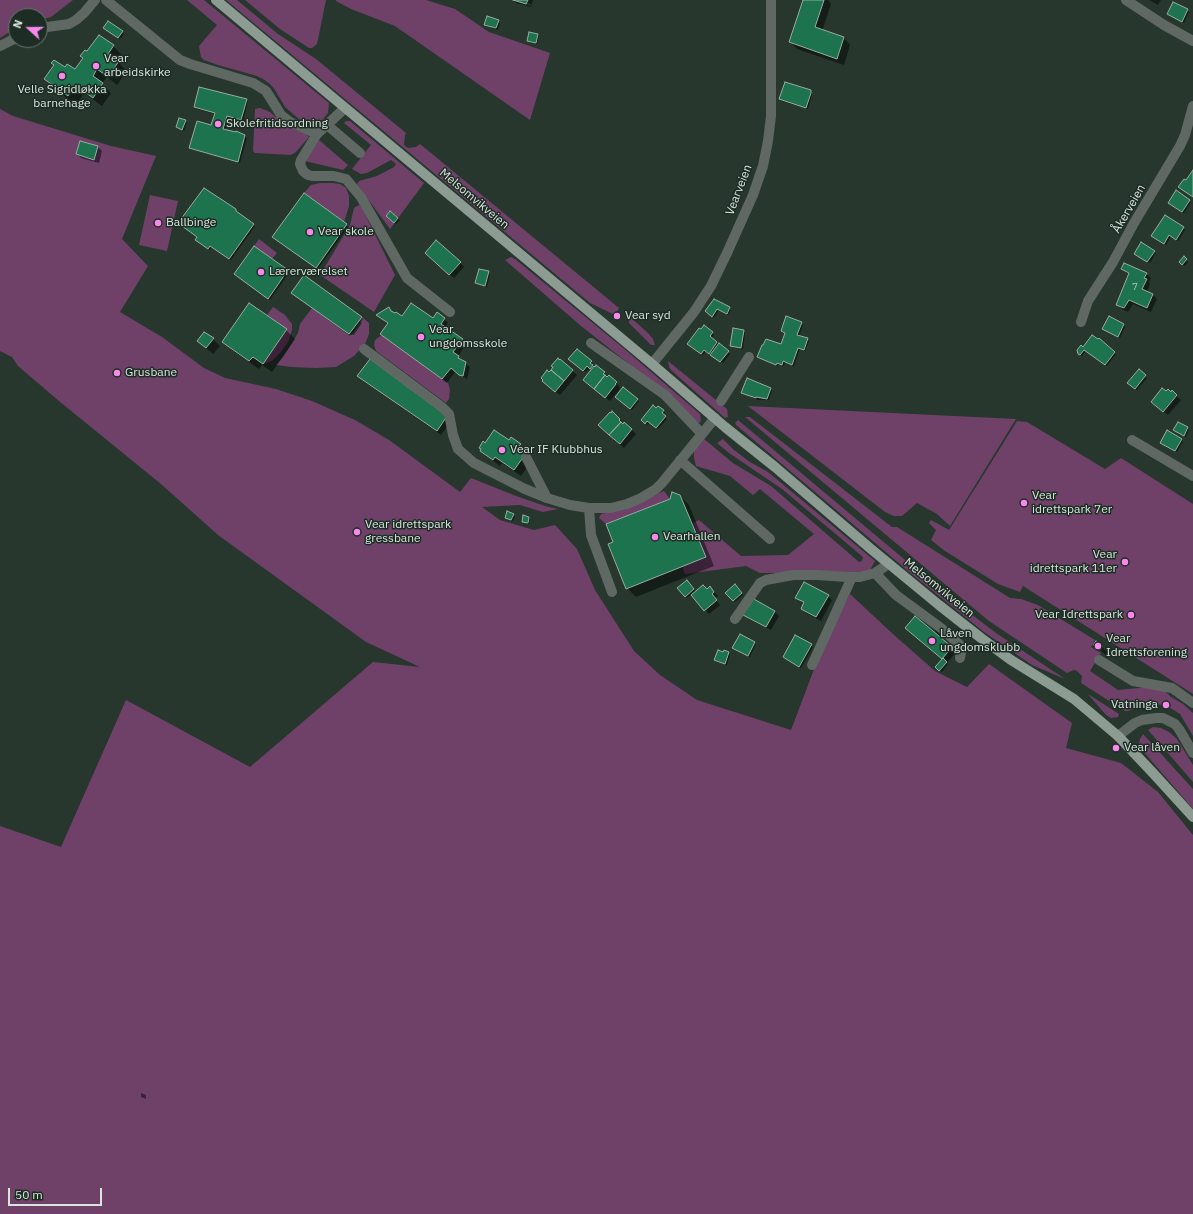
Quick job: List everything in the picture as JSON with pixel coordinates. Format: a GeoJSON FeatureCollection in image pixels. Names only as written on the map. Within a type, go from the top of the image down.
{"type":"FeatureCollection","features":[{"type":"Feature","properties":{"kind":"main road","name":"Melsomvikveien"},"geometry":{"type":"LineString","coordinates":[[216,0],[888,563],[981,638],[1011,660],[1074,699],[1118,736],[1193,817]]}},
{"type":"Feature","properties":{"kind":"street"},"geometry":{"type":"LineString","coordinates":[[48,27],[69,24],[76,20],[95,0]]}},
{"type":"Feature","properties":{"kind":"street"},"geometry":{"type":"LineString","coordinates":[[106,0],[180,60],[253,83],[266,91],[281,115],[290,122],[317,134]]}},
{"type":"Feature","properties":{"kind":"street","name":"Vearveien"},"geometry":{"type":"LineString","coordinates":[[652,364],[694,312],[711,286],[728,253],[750,202],[760,173],[768,141],[771,116],[771,0]]}},
{"type":"Feature","properties":{"kind":"street"},"geometry":{"type":"LineString","coordinates":[[1126,0],[1164,25],[1193,41]]}},
{"type":"Feature","properties":{"kind":"street","name":"Åkerveien"},"geometry":{"type":"LineString","coordinates":[[1081,322],[1088,301],[1113,262],[1134,223],[1180,146],[1193,106]]}},
{"type":"Feature","properties":{"kind":"street"},"geometry":{"type":"LineString","coordinates":[[345,108],[326,124],[317,134],[300,160],[303,171],[312,176],[334,176],[346,179],[361,197],[407,278],[450,312]]}},
{"type":"Feature","properties":{"kind":"street"},"geometry":{"type":"LineString","coordinates":[[326,124],[360,153]]}},
{"type":"Feature","properties":{"kind":"street"},"geometry":{"type":"LineString","coordinates":[[591,343],[665,395],[702,434]]}},
{"type":"Feature","properties":{"kind":"street"},"geometry":{"type":"LineString","coordinates":[[364,349],[442,407],[449,414],[458,449],[474,463],[509,482],[547,498],[570,505],[590,508],[611,508],[627,504],[641,498],[659,486],[715,418]]}},
{"type":"Feature","properties":{"kind":"street"},"geometry":{"type":"LineString","coordinates":[[721,401],[749,357]]}},
{"type":"Feature","properties":{"kind":"street"},"geometry":{"type":"LineString","coordinates":[[1132,440],[1193,476]]}},
{"type":"Feature","properties":{"kind":"street"},"geometry":{"type":"LineString","coordinates":[[526,457],[547,498]]}},
{"type":"Feature","properties":{"kind":"street"},"geometry":{"type":"LineString","coordinates":[[680,460],[770,539]]}},
{"type":"Feature","properties":{"kind":"street"},"geometry":{"type":"LineString","coordinates":[[590,508],[591,535],[612,592]]}},
{"type":"Feature","properties":{"kind":"street","name":"Melsomvikveien"},"geometry":{"type":"LineString","coordinates":[[735,619],[760,583],[766,580],[793,575],[852,577],[875,573],[888,563]]}},
{"type":"Feature","properties":{"kind":"street"},"geometry":{"type":"LineString","coordinates":[[875,573],[896,595],[941,628],[962,647],[960,658]]}},
{"type":"Feature","properties":{"kind":"street"},"geometry":{"type":"LineString","coordinates":[[812,665],[852,577]]}},
{"type":"Feature","properties":{"kind":"street"},"geometry":{"type":"LineString","coordinates":[[1099,660],[1133,681],[1172,688],[1193,703]]}},
{"type":"Feature","properties":{"kind":"street"},"geometry":{"type":"LineString","coordinates":[[1118,736],[1142,720],[1163,718],[1175,724],[1193,753]]}},
{"type":"Feature","properties":{"kind":"shaded area"},"geometry":{"type":"Polygon","coordinates":[[[0,0],[73,0],[48,18],[48,8],[8,8],[8,33],[0,38],[0,0]]]}},
{"type":"Feature","properties":{"kind":"shaded area"},"geometry":{"type":"Polygon","coordinates":[[[187,0],[204,0],[329,103],[328,113],[323,119],[313,125],[307,124],[285,107],[275,90],[263,79],[204,60],[201,57],[199,46],[217,25],[187,0]]]}},
{"type":"Feature","properties":{"kind":"shaded area"},"geometry":{"type":"Polygon","coordinates":[[[226,0],[237,0],[278,34],[316,59],[406,133],[404,145],[408,148],[416,147],[420,144],[619,308],[615,315],[590,303],[226,0]]]}},
{"type":"Feature","properties":{"kind":"shaded area"},"geometry":{"type":"Polygon","coordinates":[[[245,0],[326,0],[317,44],[312,48],[309,48],[280,29],[245,0]]]}},
{"type":"Feature","properties":{"kind":"shaded area"},"geometry":{"type":"Polygon","coordinates":[[[336,0],[426,0],[455,9],[489,32],[550,53],[530,120],[395,26],[351,9],[336,0]]]}},
{"type":"Feature","properties":{"kind":"shaded area"},"geometry":{"type":"Polygon","coordinates":[[[260,108],[270,112],[285,125],[306,134],[309,137],[296,152],[291,155],[255,153],[253,151],[255,109],[260,108]]]}},
{"type":"Feature","properties":{"kind":"shaded area"},"geometry":{"type":"Polygon","coordinates":[[[0,109],[13,116],[111,146],[156,156],[122,239],[148,266],[120,312],[162,337],[204,368],[225,378],[276,389],[312,401],[355,420],[389,440],[460,492],[471,478],[516,496],[558,509],[543,512],[520,505],[482,507],[500,520],[534,530],[555,525],[577,549],[595,590],[634,651],[660,675],[697,700],[791,730],[821,651],[850,594],[935,671],[967,687],[989,664],[1072,723],[1066,748],[1121,763],[1158,792],[1193,835],[1193,1214],[0,1214],[0,826],[61,847],[126,700],[250,767],[373,662],[420,667],[366,642],[218,535],[161,484],[18,366],[12,357],[0,351],[0,109]]]}},
{"type":"Feature","properties":{"kind":"shaded area"},"geometry":{"type":"Polygon","coordinates":[[[346,121],[350,121],[424,183],[390,229],[357,184],[359,181],[377,176],[394,167],[396,164],[391,160],[367,173],[361,174],[352,169],[371,145],[344,123],[346,121]]]}},
{"type":"Feature","properties":{"kind":"shaded area"},"geometry":{"type":"Polygon","coordinates":[[[319,140],[348,165],[343,170],[305,161],[319,140]]]}},
{"type":"Feature","properties":{"kind":"shaded area"},"geometry":{"type":"Polygon","coordinates":[[[320,183],[340,184],[346,188],[349,196],[349,206],[344,222],[304,193],[311,185],[320,183]]]}},
{"type":"Feature","properties":{"kind":"shaded area","name":"Ballbinge"},"geometry":{"type":"Polygon","coordinates":[[[150,195],[178,201],[167,251],[139,245],[150,195]]]}},
{"type":"Feature","properties":{"kind":"shaded area"},"geometry":{"type":"Polygon","coordinates":[[[359,205],[361,206],[395,275],[374,312],[320,275],[350,225],[354,208],[359,205]]]}},
{"type":"Feature","properties":{"kind":"shaded area"},"geometry":{"type":"Polygon","coordinates":[[[259,239],[277,253],[272,259],[254,246],[259,239]]]}},
{"type":"Feature","properties":{"kind":"shaded area"},"geometry":{"type":"Polygon","coordinates":[[[511,257],[622,347],[700,414],[701,421],[699,423],[695,422],[656,385],[581,326],[505,260],[511,257]]]}},
{"type":"Feature","properties":{"kind":"shaded area"},"geometry":{"type":"Polygon","coordinates":[[[273,307],[285,315],[292,324],[292,330],[289,340],[281,352],[272,361],[263,364],[287,330],[267,315],[273,307]]]}},
{"type":"Feature","properties":{"kind":"shaded area"},"geometry":{"type":"Polygon","coordinates":[[[312,308],[350,336],[352,334],[354,335],[362,323],[359,321],[362,317],[369,323],[369,334],[365,344],[354,356],[336,367],[316,368],[276,365],[289,348],[298,333],[300,324],[312,308]]]}},
{"type":"Feature","properties":{"kind":"shaded area"},"geometry":{"type":"Polygon","coordinates":[[[630,317],[648,333],[653,339],[655,345],[651,345],[629,323],[630,317]]]}},
{"type":"Feature","properties":{"kind":"shaded area"},"geometry":{"type":"Polygon","coordinates":[[[382,335],[448,383],[450,390],[449,399],[446,403],[376,351],[374,345],[375,340],[382,335]]]}},
{"type":"Feature","properties":{"kind":"shaded area"},"geometry":{"type":"Polygon","coordinates":[[[668,361],[727,409],[728,417],[725,418],[671,370],[668,361]]]}},
{"type":"Feature","properties":{"kind":"shaded area"},"geometry":{"type":"Polygon","coordinates":[[[748,406],[1016,419],[950,526],[937,514],[917,503],[902,516],[894,516],[885,512],[748,406]]]}},
{"type":"Feature","properties":{"kind":"shaded area"},"geometry":{"type":"Polygon","coordinates":[[[745,417],[750,417],[892,527],[897,527],[1010,598],[1021,599],[1038,605],[1095,640],[1091,647],[1101,653],[1090,671],[1118,690],[1160,686],[1171,697],[1183,704],[1193,713],[1193,736],[1180,714],[1167,706],[1151,703],[1125,711],[1081,683],[1082,676],[1077,671],[1074,670],[1067,673],[989,621],[745,417]]]}},
{"type":"Feature","properties":{"kind":"shaded area"},"geometry":{"type":"Polygon","coordinates":[[[738,420],[954,601],[996,633],[1065,679],[1032,665],[984,632],[914,576],[736,425],[735,423],[738,420]]]}},
{"type":"Feature","properties":{"kind":"shaded area","name":"Vear Idrettspark"},"geometry":{"type":"Polygon","coordinates":[[[1017,421],[1027,422],[1105,469],[1121,458],[1193,504],[1193,694],[1023,586],[1020,592],[998,584],[945,551],[931,540],[936,530],[929,523],[931,520],[949,530],[1017,421]]]}},
{"type":"Feature","properties":{"kind":"shaded area"},"geometry":{"type":"Polygon","coordinates":[[[704,439],[733,463],[771,486],[859,562],[862,561],[863,557],[782,489],[729,453],[717,443],[723,439],[734,450],[750,462],[768,472],[875,561],[870,570],[866,573],[760,573],[746,566],[685,574],[682,566],[706,556],[693,523],[699,520],[741,556],[788,555],[814,534],[760,489],[753,495],[730,476],[696,466],[694,450],[704,439]]]}},
{"type":"Feature","properties":{"kind":"shaded area"},"geometry":{"type":"Polygon","coordinates":[[[664,491],[670,499],[606,524],[599,518],[601,514],[628,508],[664,491]]]}},
{"type":"Feature","properties":{"kind":"shaded area"},"geometry":{"type":"Polygon","coordinates":[[[1088,694],[1119,714],[1118,717],[1111,718],[1106,715],[1088,694]]]}},
{"type":"Feature","properties":{"kind":"shaded area"},"geometry":{"type":"Polygon","coordinates":[[[1153,727],[1161,728],[1169,732],[1177,739],[1193,765],[1193,782],[1148,730],[1153,727]]]}},
{"type":"Feature","properties":{"kind":"shaded area"},"geometry":{"type":"Polygon","coordinates":[[[1143,734],[1193,789],[1193,809],[1143,751],[1139,744],[1143,734]]]}},
{"type":"Feature","properties":{"kind":"building"},"geometry":{"type":"Polygon","coordinates":[[[513,0],[528,0],[526,4],[513,0]]]}},
{"type":"Feature","properties":{"kind":"building"},"geometry":{"type":"Polygon","coordinates":[[[803,0],[824,0],[815,27],[844,37],[837,59],[789,42],[803,0]]]}},
{"type":"Feature","properties":{"kind":"building"},"geometry":{"type":"Polygon","coordinates":[[[1173,2],[1188,9],[1182,22],[1167,14],[1173,2]]]}},
{"type":"Feature","properties":{"kind":"building"},"geometry":{"type":"Polygon","coordinates":[[[487,16],[499,20],[496,28],[484,25],[487,16]]]}},
{"type":"Feature","properties":{"kind":"building"},"geometry":{"type":"Polygon","coordinates":[[[108,21],[123,31],[118,38],[103,28],[108,21]]]}},
{"type":"Feature","properties":{"kind":"building"},"geometry":{"type":"Polygon","coordinates":[[[529,32],[538,34],[536,43],[527,41],[529,32]]]}},
{"type":"Feature","properties":{"kind":"building","name":"Vear arbeidskirke"},"geometry":{"type":"Polygon","coordinates":[[[99,35],[114,45],[108,54],[119,61],[108,77],[97,69],[93,76],[103,83],[93,98],[75,85],[68,96],[64,93],[62,95],[58,92],[60,90],[44,79],[54,65],[51,63],[54,60],[65,67],[67,64],[75,69],[83,58],[80,56],[85,50],[87,51],[99,35]]]}},
{"type":"Feature","properties":{"kind":"building"},"geometry":{"type":"Polygon","coordinates":[[[785,82],[811,90],[806,108],[779,99],[785,82]]]}},
{"type":"Feature","properties":{"kind":"building","name":"Skolefritidsordning"},"geometry":{"type":"Polygon","coordinates":[[[199,87],[247,99],[241,120],[227,116],[223,129],[236,131],[245,135],[238,162],[189,148],[197,121],[211,125],[215,113],[194,107],[199,87]]]}},
{"type":"Feature","properties":{"kind":"building"},"geometry":{"type":"Polygon","coordinates":[[[179,118],[186,120],[182,130],[176,127],[179,118]]]}},
{"type":"Feature","properties":{"kind":"building"},"geometry":{"type":"Polygon","coordinates":[[[80,141],[98,146],[94,160],[76,154],[80,141]]]}},
{"type":"Feature","properties":{"kind":"building"},"geometry":{"type":"Polygon","coordinates":[[[1193,170],[1193,197],[1178,187],[1184,179],[1186,180],[1193,170]]]}},
{"type":"Feature","properties":{"kind":"building"},"geometry":{"type":"Polygon","coordinates":[[[204,188],[236,209],[236,211],[254,224],[229,259],[210,246],[208,249],[195,240],[197,237],[178,223],[204,188]]]}},
{"type":"Feature","properties":{"kind":"building"},"geometry":{"type":"Polygon","coordinates":[[[1176,190],[1190,200],[1182,212],[1168,203],[1176,190]]]}},
{"type":"Feature","properties":{"kind":"building"},"geometry":{"type":"Polygon","coordinates":[[[304,193],[347,224],[316,268],[272,237],[304,193]]]}},
{"type":"Feature","properties":{"kind":"building"},"geometry":{"type":"Polygon","coordinates":[[[390,211],[398,218],[394,223],[386,216],[390,211]]]}},
{"type":"Feature","properties":{"kind":"building"},"geometry":{"type":"Polygon","coordinates":[[[1165,215],[1184,227],[1176,240],[1169,235],[1164,244],[1151,236],[1165,215]]]}},
{"type":"Feature","properties":{"kind":"building"},"geometry":{"type":"Polygon","coordinates":[[[436,240],[461,262],[449,275],[425,253],[436,240]]]}},
{"type":"Feature","properties":{"kind":"building"},"geometry":{"type":"Polygon","coordinates":[[[1141,242],[1155,251],[1147,262],[1134,254],[1141,242]]]}},
{"type":"Feature","properties":{"kind":"building","name":"Lærerværelset"},"geometry":{"type":"Polygon","coordinates":[[[254,246],[288,270],[268,299],[234,274],[254,246]]]}},
{"type":"Feature","properties":{"kind":"building"},"geometry":{"type":"Polygon","coordinates":[[[1184,256],[1187,259],[1182,265],[1179,262],[1184,256]]]}},
{"type":"Feature","properties":{"kind":"building"},"geometry":{"type":"Polygon","coordinates":[[[1124,263],[1147,273],[1144,278],[1147,279],[1142,289],[1153,294],[1147,308],[1129,300],[1124,308],[1116,305],[1129,273],[1121,269],[1124,263]]]}},
{"type":"Feature","properties":{"kind":"building"},"geometry":{"type":"Polygon","coordinates":[[[479,269],[489,271],[485,286],[475,283],[479,269]]]}},
{"type":"Feature","properties":{"kind":"building"},"geometry":{"type":"Polygon","coordinates":[[[304,275],[362,317],[349,334],[291,293],[304,275]]]}},
{"type":"Feature","properties":{"kind":"building"},"geometry":{"type":"Polygon","coordinates":[[[714,299],[730,307],[727,314],[717,309],[712,317],[705,311],[714,299]]]}},
{"type":"Feature","properties":{"kind":"building"},"geometry":{"type":"Polygon","coordinates":[[[249,303],[287,329],[263,364],[253,357],[249,361],[222,342],[249,303]]]}},
{"type":"Feature","properties":{"kind":"building"},"geometry":{"type":"Polygon","coordinates":[[[411,303],[433,318],[437,312],[445,318],[441,324],[463,339],[453,352],[459,356],[458,358],[466,362],[463,376],[459,375],[451,368],[442,379],[380,334],[388,323],[376,315],[389,307],[391,311],[402,316],[411,303]]]}},
{"type":"Feature","properties":{"kind":"building"},"geometry":{"type":"Polygon","coordinates":[[[786,316],[802,322],[797,335],[808,338],[804,350],[798,348],[792,365],[783,361],[782,365],[777,363],[776,365],[757,357],[766,339],[781,344],[785,333],[781,331],[786,316]]]}},
{"type":"Feature","properties":{"kind":"building"},"geometry":{"type":"Polygon","coordinates":[[[1109,316],[1124,324],[1118,337],[1102,329],[1109,316]]]}},
{"type":"Feature","properties":{"kind":"building"},"geometry":{"type":"Polygon","coordinates":[[[704,325],[713,332],[710,336],[717,342],[709,354],[704,350],[701,354],[687,344],[699,328],[701,329],[704,325]]]}},
{"type":"Feature","properties":{"kind":"building"},"geometry":{"type":"Polygon","coordinates":[[[733,328],[744,330],[741,348],[730,346],[733,328]]]}},
{"type":"Feature","properties":{"kind":"building"},"geometry":{"type":"Polygon","coordinates":[[[204,332],[214,338],[206,348],[197,341],[204,332]]]}},
{"type":"Feature","properties":{"kind":"building"},"geometry":{"type":"Polygon","coordinates":[[[1092,335],[1098,339],[1099,338],[1115,352],[1105,365],[1084,350],[1080,355],[1078,354],[1077,350],[1081,345],[1083,347],[1092,335]]]}},
{"type":"Feature","properties":{"kind":"building"},"geometry":{"type":"Polygon","coordinates":[[[719,343],[729,351],[720,362],[710,355],[719,343]]]}},
{"type":"Feature","properties":{"kind":"building"},"geometry":{"type":"Polygon","coordinates":[[[577,349],[592,361],[590,363],[593,365],[590,369],[587,366],[583,371],[568,359],[577,349]]]}},
{"type":"Feature","properties":{"kind":"building"},"geometry":{"type":"Polygon","coordinates":[[[558,358],[573,370],[564,381],[551,370],[553,367],[551,366],[558,358]]]}},
{"type":"Feature","properties":{"kind":"building"},"geometry":{"type":"Polygon","coordinates":[[[370,359],[447,416],[437,431],[357,376],[370,359]]]}},
{"type":"Feature","properties":{"kind":"building"},"geometry":{"type":"Polygon","coordinates":[[[596,365],[605,372],[603,374],[605,375],[594,389],[583,380],[596,365]]]}},
{"type":"Feature","properties":{"kind":"building"},"geometry":{"type":"Polygon","coordinates":[[[1139,369],[1146,375],[1135,389],[1127,383],[1139,369]]]}},
{"type":"Feature","properties":{"kind":"building"},"geometry":{"type":"Polygon","coordinates":[[[547,370],[549,372],[551,370],[564,381],[555,392],[542,381],[543,380],[541,378],[547,370]]]}},
{"type":"Feature","properties":{"kind":"building"},"geometry":{"type":"Polygon","coordinates":[[[605,375],[607,377],[609,375],[617,382],[605,398],[594,389],[605,375]]]}},
{"type":"Feature","properties":{"kind":"building"},"geometry":{"type":"Polygon","coordinates":[[[747,378],[771,388],[767,399],[756,398],[741,393],[747,378]]]}},
{"type":"Feature","properties":{"kind":"building"},"geometry":{"type":"Polygon","coordinates":[[[623,387],[638,399],[630,409],[615,397],[623,387]]]}},
{"type":"Feature","properties":{"kind":"building"},"geometry":{"type":"Polygon","coordinates":[[[1162,388],[1166,391],[1168,389],[1171,392],[1172,390],[1177,395],[1163,412],[1151,402],[1162,388]]]}},
{"type":"Feature","properties":{"kind":"building"},"geometry":{"type":"Polygon","coordinates":[[[653,405],[656,408],[658,406],[664,410],[662,413],[666,416],[656,428],[647,421],[645,424],[641,420],[653,405]]]}},
{"type":"Feature","properties":{"kind":"building"},"geometry":{"type":"Polygon","coordinates":[[[612,411],[621,422],[609,435],[598,425],[612,411]]]}},
{"type":"Feature","properties":{"kind":"building"},"geometry":{"type":"Polygon","coordinates":[[[621,422],[623,424],[624,422],[632,429],[620,444],[609,435],[621,422]]]}},
{"type":"Feature","properties":{"kind":"building"},"geometry":{"type":"Polygon","coordinates":[[[1178,422],[1188,427],[1184,436],[1173,430],[1178,422]]]}},
{"type":"Feature","properties":{"kind":"building","name":"Vear IF Klubbhus"},"geometry":{"type":"Polygon","coordinates":[[[494,430],[509,440],[511,437],[521,444],[519,446],[527,452],[514,470],[495,457],[493,460],[480,451],[481,449],[479,448],[483,441],[485,443],[494,430]]]}},
{"type":"Feature","properties":{"kind":"building"},"geometry":{"type":"Polygon","coordinates":[[[1167,430],[1182,439],[1175,451],[1160,443],[1167,430]]]}},
{"type":"Feature","properties":{"kind":"building","name":"Vearhallen"},"geometry":{"type":"Polygon","coordinates":[[[672,492],[680,495],[706,557],[626,589],[608,544],[613,542],[606,524],[670,499],[672,492]]]}},
{"type":"Feature","properties":{"kind":"building"},"geometry":{"type":"Polygon","coordinates":[[[507,511],[514,514],[511,520],[505,518],[507,511]]]}},
{"type":"Feature","properties":{"kind":"building"},"geometry":{"type":"Polygon","coordinates":[[[523,515],[529,517],[528,523],[522,522],[523,515]]]}},
{"type":"Feature","properties":{"kind":"building"},"geometry":{"type":"Polygon","coordinates":[[[687,580],[694,589],[685,597],[677,588],[687,580]]]}},
{"type":"Feature","properties":{"kind":"building"},"geometry":{"type":"Polygon","coordinates":[[[804,582],[829,595],[816,617],[801,609],[804,602],[795,598],[804,582]]]}},
{"type":"Feature","properties":{"kind":"building"},"geometry":{"type":"Polygon","coordinates":[[[735,584],[742,593],[733,601],[725,593],[735,584]]]}},
{"type":"Feature","properties":{"kind":"building"},"geometry":{"type":"Polygon","coordinates":[[[703,585],[707,589],[710,586],[714,592],[712,594],[717,600],[704,611],[691,595],[703,585]]]}},
{"type":"Feature","properties":{"kind":"building"},"geometry":{"type":"Polygon","coordinates":[[[752,598],[775,611],[766,627],[743,615],[752,598]]]}},
{"type":"Feature","properties":{"kind":"building","name":"Låven ungdomsklubb"},"geometry":{"type":"Polygon","coordinates":[[[915,616],[952,647],[942,659],[905,628],[915,616]]]}},
{"type":"Feature","properties":{"kind":"building"},"geometry":{"type":"Polygon","coordinates":[[[740,634],[755,642],[748,656],[732,648],[740,634]]]}},
{"type":"Feature","properties":{"kind":"building"},"geometry":{"type":"Polygon","coordinates":[[[795,635],[812,644],[799,667],[783,657],[795,635]]]}},
{"type":"Feature","properties":{"kind":"building","name":"Vear Idrettsforening"},"geometry":{"type":"Polygon","coordinates":[[[1096,641],[1102,646],[1100,650],[1093,645],[1096,641]]]}},
{"type":"Feature","properties":{"kind":"building"},"geometry":{"type":"Polygon","coordinates":[[[718,650],[729,652],[725,664],[714,660],[718,650]]]}},
{"type":"Feature","properties":{"kind":"building"},"geometry":{"type":"Polygon","coordinates":[[[943,658],[947,662],[939,671],[935,667],[943,658]]]}},
{"type":"Feature","properties":{"kind":"place","name":"Vear arbeidskirke"},"geometry":{"type":"Point","coordinates":[96,66]}},
{"type":"Feature","properties":{"kind":"place","name":"Velle Sigridløkka barnehage"},"geometry":{"type":"Point","coordinates":[62,76]}},
{"type":"Feature","properties":{"kind":"place","name":"Skolefritidsordning"},"geometry":{"type":"Point","coordinates":[218,124]}},
{"type":"Feature","properties":{"kind":"place","name":"Ballbinge"},"geometry":{"type":"Point","coordinates":[158,223]}},
{"type":"Feature","properties":{"kind":"place","name":"Vear skole"},"geometry":{"type":"Point","coordinates":[310,232]}},
{"type":"Feature","properties":{"kind":"place","name":"Lærerværelset"},"geometry":{"type":"Point","coordinates":[261,272]}},
{"type":"Feature","properties":{"kind":"place","name":"Vear syd"},"geometry":{"type":"Point","coordinates":[617,316]}},
{"type":"Feature","properties":{"kind":"place","name":"Vear ungdomsskole"},"geometry":{"type":"Point","coordinates":[421,337]}},
{"type":"Feature","properties":{"kind":"place","name":"Grusbane"},"geometry":{"type":"Point","coordinates":[117,373]}},
{"type":"Feature","properties":{"kind":"place","name":"Vear IF Klubbhus"},"geometry":{"type":"Point","coordinates":[502,450]}},
{"type":"Feature","properties":{"kind":"place","name":"Vear idrettspark 7er"},"geometry":{"type":"Point","coordinates":[1024,503]}},
{"type":"Feature","properties":{"kind":"place","name":"Vear idrettspark gressbane"},"geometry":{"type":"Point","coordinates":[357,532]}},
{"type":"Feature","properties":{"kind":"place","name":"Vearhallen"},"geometry":{"type":"Point","coordinates":[655,537]}},
{"type":"Feature","properties":{"kind":"place","name":"Vear idrettspark 11er"},"geometry":{"type":"Point","coordinates":[1125,562]}},
{"type":"Feature","properties":{"kind":"place","name":"Vear Idrettspark"},"geometry":{"type":"Point","coordinates":[1131,615]}},
{"type":"Feature","properties":{"kind":"place","name":"Låven ungdomsklubb"},"geometry":{"type":"Point","coordinates":[932,641]}},
{"type":"Feature","properties":{"kind":"place","name":"Vear Idrettsforening"},"geometry":{"type":"Point","coordinates":[1098,646]}},
{"type":"Feature","properties":{"kind":"place","name":"Vatninga"},"geometry":{"type":"Point","coordinates":[1166,705]}},
{"type":"Feature","properties":{"kind":"place","name":"Vear låven"},"geometry":{"type":"Point","coordinates":[1116,748]}}]}
